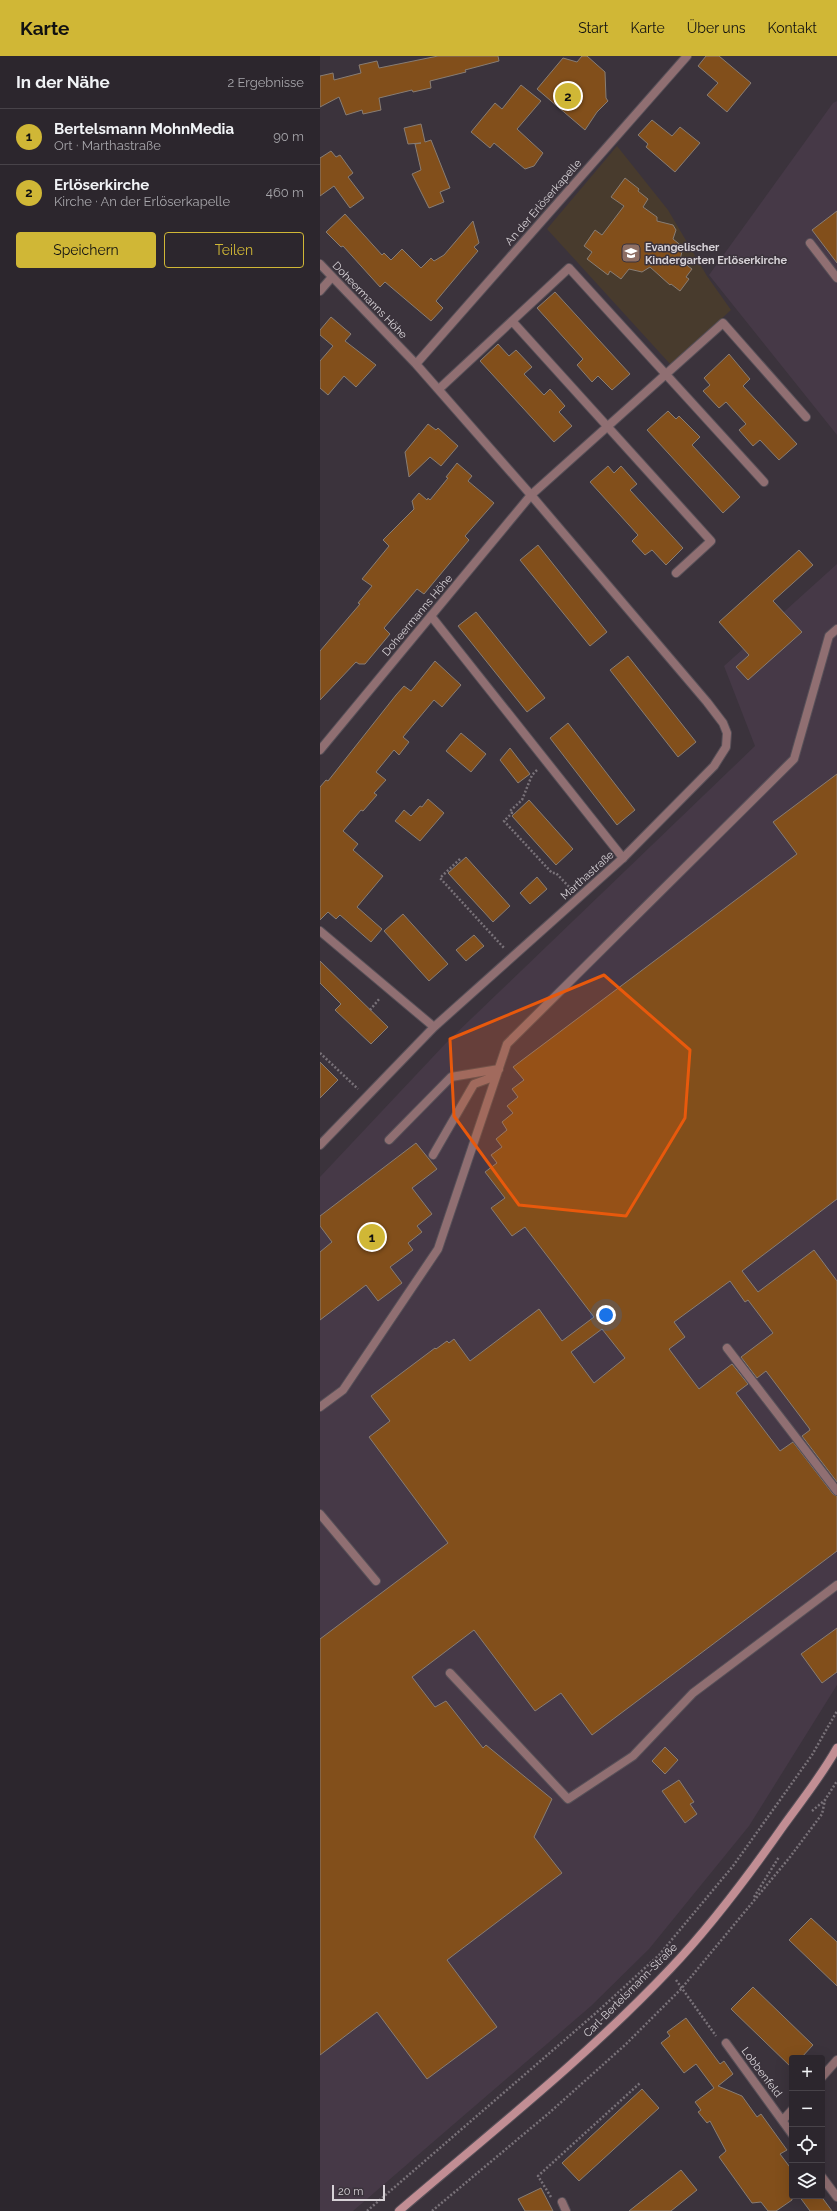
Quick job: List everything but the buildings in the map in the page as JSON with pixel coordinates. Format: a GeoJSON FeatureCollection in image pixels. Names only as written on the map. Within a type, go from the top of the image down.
{"type":"FeatureCollection","features":[{"type":"Feature","properties":{"kind":"main road","name":"Carl-Bertelsmann-Straße"},"geometry":{"type":"LineString","coordinates":[[399,2211],[609,2029],[670,1969],[727,1902],[766,1851],[835,1758],[837,1748]]}},
{"type":"Feature","properties":{"kind":"street","name":"An der Erlöserkapelle"},"geometry":{"type":"LineString","coordinates":[[416,364],[687,56]]}},
{"type":"Feature","properties":{"kind":"street"},"geometry":{"type":"LineString","coordinates":[[810,243],[837,278]]}},
{"type":"Feature","properties":{"kind":"street","name":"Doheermanns Höhe"},"geometry":{"type":"LineString","coordinates":[[320,264],[439,389],[531,495],[722,723]]}},
{"type":"Feature","properties":{"kind":"street"},"geometry":{"type":"LineString","coordinates":[[439,389],[569,268],[764,482]]}},
{"type":"Feature","properties":{"kind":"street"},"geometry":{"type":"LineString","coordinates":[[320,291],[332,277]]}},
{"type":"Feature","properties":{"kind":"street"},"geometry":{"type":"LineString","coordinates":[[512,321],[711,541],[676,573]]}},
{"type":"Feature","properties":{"kind":"street"},"geometry":{"type":"LineString","coordinates":[[531,495],[723,323],[806,417]]}},
{"type":"Feature","properties":{"kind":"street","name":"Doheermanns Höhe"},"geometry":{"type":"LineString","coordinates":[[320,750],[531,495]]}},
{"type":"Feature","properties":{"kind":"street"},"geometry":{"type":"LineString","coordinates":[[431,616],[623,858]]}},
{"type":"Feature","properties":{"kind":"street"},"geometry":{"type":"LineString","coordinates":[[320,1407],[343,1390],[438,1249],[507,1044],[794,759],[829,636],[837,629]]}},
{"type":"Feature","properties":{"kind":"street","name":"Marthastraße"},"geometry":{"type":"LineString","coordinates":[[320,1145],[434,1027],[623,858],[714,766],[726,747],[727,733],[722,723]]}},
{"type":"Feature","properties":{"kind":"street"},"geometry":{"type":"LineString","coordinates":[[320,931],[434,1027]]}},
{"type":"Feature","properties":{"kind":"street"},"geometry":{"type":"LineString","coordinates":[[389,1140],[452,1077],[497,1072]]}},
{"type":"Feature","properties":{"kind":"street"},"geometry":{"type":"LineString","coordinates":[[433,1155],[474,1084],[497,1072]]}},
{"type":"Feature","properties":{"kind":"street"},"geometry":{"type":"LineString","coordinates":[[727,1348],[837,1491]]}},
{"type":"Feature","properties":{"kind":"street"},"geometry":{"type":"LineString","coordinates":[[320,1514],[376,1581]]}},
{"type":"Feature","properties":{"kind":"street"},"geometry":{"type":"LineString","coordinates":[[450,1672],[568,1799],[633,1756],[693,1693],[837,1585]]}},
{"type":"Feature","properties":{"kind":"street","name":"Lobbenfeld"},"geometry":{"type":"LineString","coordinates":[[726,2043],[789,2129]]}},
{"type":"Feature","properties":{"kind":"street"},"geometry":{"type":"LineString","coordinates":[[825,2074],[837,2060]]}},
{"type":"Feature","properties":{"kind":"street"},"geometry":{"type":"LineString","coordinates":[[783,2120],[789,2113]]}},
{"type":"Feature","properties":{"kind":"street"},"geometry":{"type":"LineString","coordinates":[[825,2181],[837,2197]]}},
{"type":"Feature","properties":{"kind":"street"},"geometry":{"type":"LineString","coordinates":[[562,2202],[566,2211]]}},
{"type":"Feature","properties":{"kind":"path"},"geometry":{"type":"LineString","coordinates":[[547,762],[532,775],[522,800],[510,811],[512,813],[504,820],[552,873],[556,873],[579,898]]}},
{"type":"Feature","properties":{"kind":"path"},"geometry":{"type":"LineString","coordinates":[[460,859],[440,878],[513,957]]}},
{"type":"Feature","properties":{"kind":"path"},"geometry":{"type":"LineString","coordinates":[[320,1053],[367,1097]]}},
{"type":"Feature","properties":{"kind":"path"},"geometry":{"type":"LineString","coordinates":[[366,2211],[597,2012],[659,1955],[733,1866],[812,1755],[837,1711]]}},
{"type":"Feature","properties":{"kind":"path"},"geometry":{"type":"LineString","coordinates":[[808,1816],[825,1800],[837,1781]]}},
{"type":"Feature","properties":{"kind":"path"},"geometry":{"type":"LineString","coordinates":[[432,2211],[549,2113],[614,2056],[681,1989],[748,1905],[790,1857],[822,1814],[825,1800]]}},
{"type":"Feature","properties":{"kind":"path"},"geometry":{"type":"LineString","coordinates":[[748,1905],[783,1850]]}},
{"type":"Feature","properties":{"kind":"path"},"geometry":{"type":"LineString","coordinates":[[681,1989],[715,2036],[726,2043]]}},
{"type":"Feature","properties":{"kind":"path"},"geometry":{"type":"LineString","coordinates":[[562,2202],[553,2200],[538,2176],[640,2083]]}},
{"type":"Feature","properties":{"kind":"highlighted area"},"geometry":{"type":"Polygon","coordinates":[[[604,975],[690,1050],[685,1118],[626,1216],[519,1205],[454,1116],[450,1039],[604,975]]]}},
{"type":"Feature","properties":{"kind":"shaded area"},"geometry":{"type":"Polygon","coordinates":[[[837,101],[837,435],[709,275],[833,103],[837,101]]]}},
{"type":"Feature","properties":{"kind":"shaded area","name":"Evangelischer Kindergarten Erlöserkirche"},"geometry":{"type":"Polygon","coordinates":[[[617,146],[668,210],[707,276],[731,310],[671,365],[547,229],[617,146]]]}},
{"type":"Feature","properties":{"kind":"shaded area"},"geometry":{"type":"Polygon","coordinates":[[[837,564],[837,1685],[749,1826],[649,1949],[591,2006],[353,2211],[320,2211],[320,1177],[446,1043],[755,746],[724,666],[837,564]]]}},
{"type":"Feature","properties":{"kind":"place","name":"Erlöserkirche"},"geometry":{"type":"Point","coordinates":[568,96]}},
{"type":"Feature","properties":{"kind":"place","name":"Evangelischer Kindergarten Erlöserkirche"},"geometry":{"type":"Point","coordinates":[631,253]}},
{"type":"Feature","properties":{"kind":"place","name":"Bertelsmann MohnMedia"},"geometry":{"type":"Point","coordinates":[372,1237]}}]}
